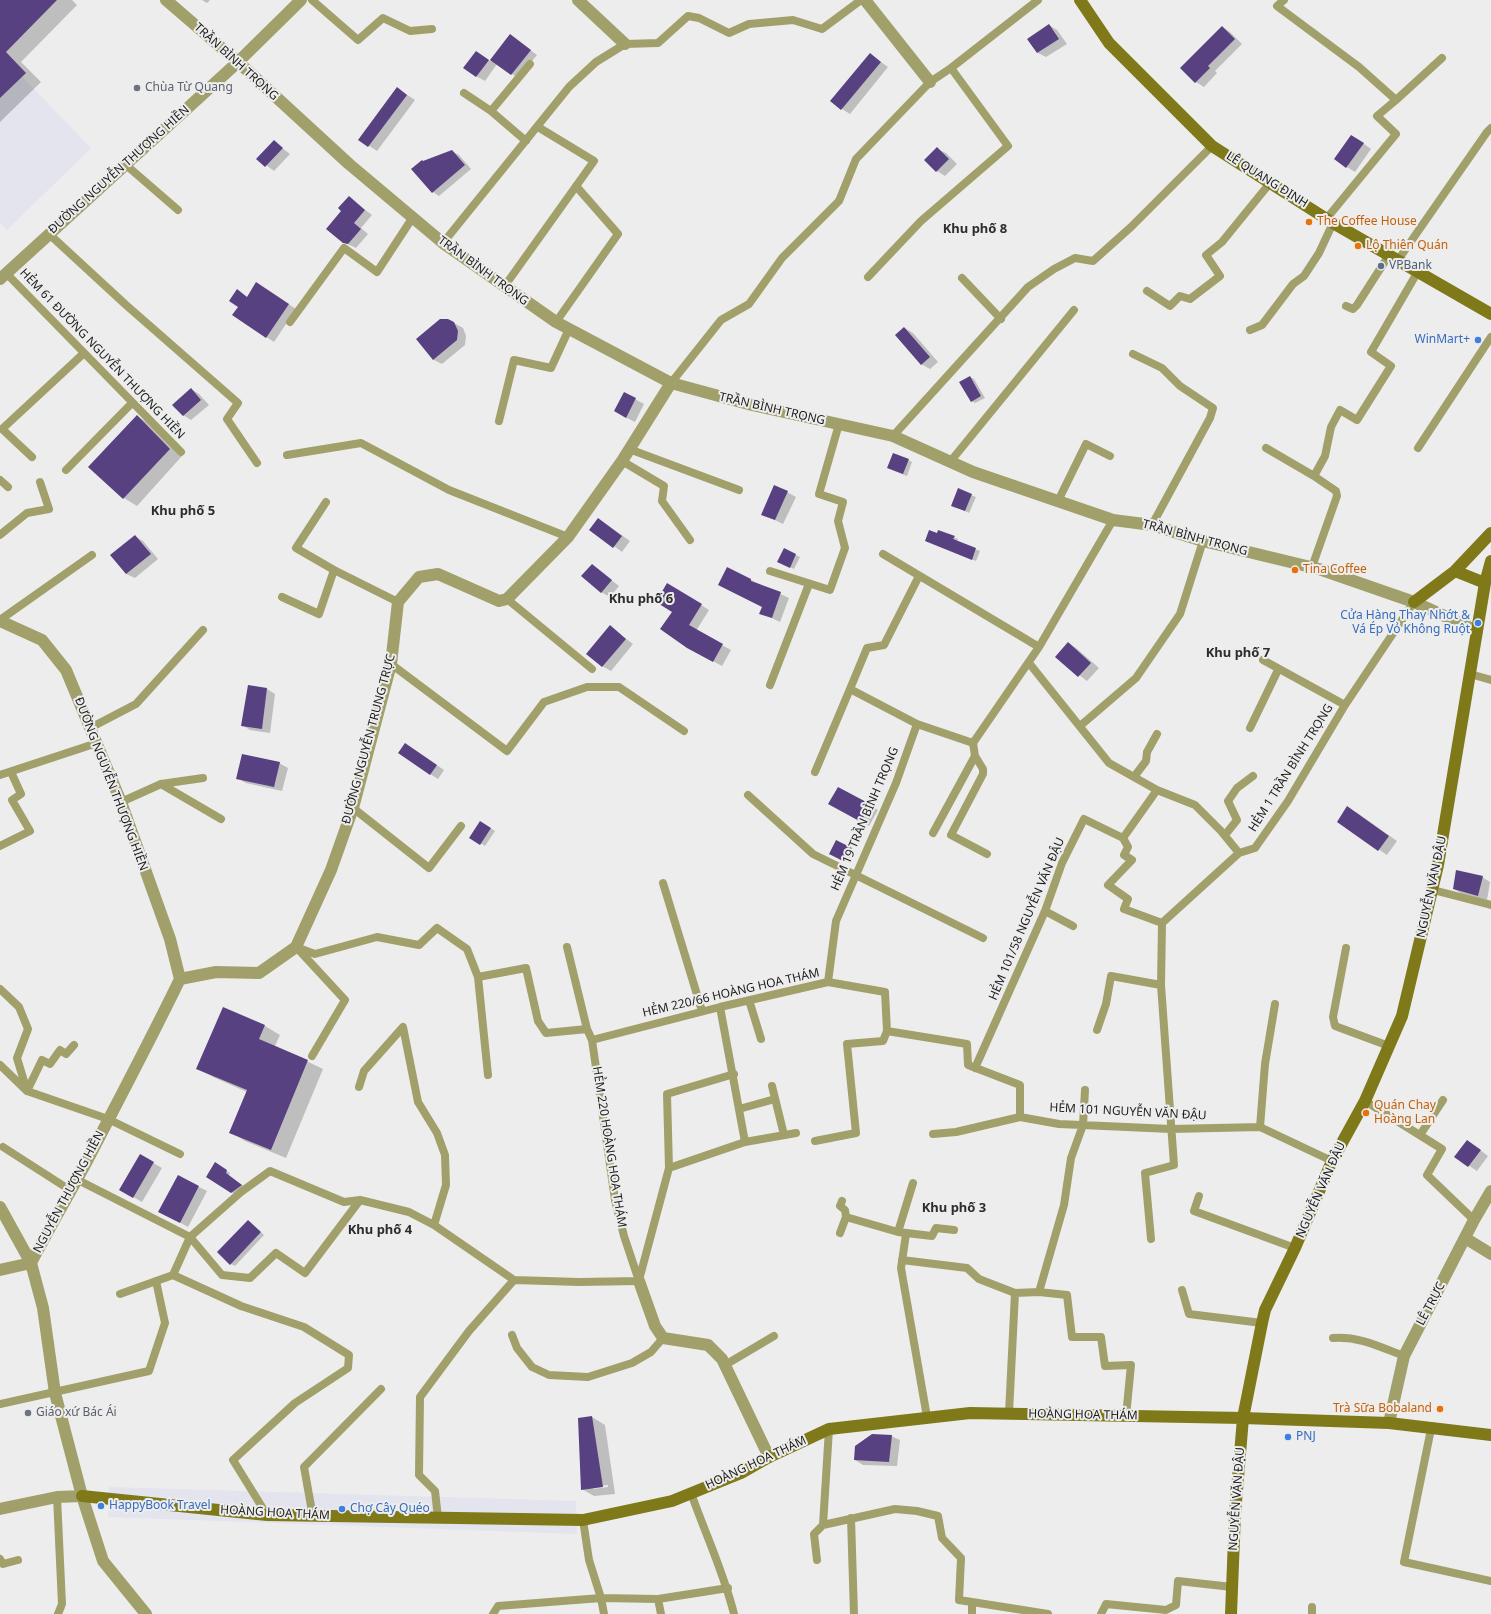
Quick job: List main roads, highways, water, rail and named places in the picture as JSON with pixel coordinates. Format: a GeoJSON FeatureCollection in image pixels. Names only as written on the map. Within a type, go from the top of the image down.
{"type":"FeatureCollection","features":[{"type":"Feature","properties":{"kind":"place","name":"Chùa Từ Quang"},"geometry":{"type":"Point","coordinates":[137,88]}},
{"type":"Feature","properties":{"kind":"place","name":"The Coffee House"},"geometry":{"type":"Point","coordinates":[1309,222]}},
{"type":"Feature","properties":{"kind":"place","name":"Lộ Thiên Quán"},"geometry":{"type":"Point","coordinates":[1358,246]}},
{"type":"Feature","properties":{"kind":"place","name":"VPBank"},"geometry":{"type":"Point","coordinates":[1381,266]}},
{"type":"Feature","properties":{"kind":"place","name":"WinMart+"},"geometry":{"type":"Point","coordinates":[1478,340]}},
{"type":"Feature","properties":{"kind":"place","name":"Tina Coffee"},"geometry":{"type":"Point","coordinates":[1295,570]}},
{"type":"Feature","properties":{"kind":"place","name":"Cửa Hàng Thay Nhớt & Vá Ép Vỏ Không Ruột"},"geometry":{"type":"Point","coordinates":[1478,623]}},
{"type":"Feature","properties":{"kind":"place","name":"Quán Chay Hoàng Lan"},"geometry":{"type":"Point","coordinates":[1366,1113]}},
{"type":"Feature","properties":{"kind":"place","name":"Trà Sữa Bobaland"},"geometry":{"type":"Point","coordinates":[1440,1409]}},
{"type":"Feature","properties":{"kind":"place","name":"Giáo xứ Bác Ái"},"geometry":{"type":"Point","coordinates":[28,1413]}},
{"type":"Feature","properties":{"kind":"place","name":"PNJ"},"geometry":{"type":"Point","coordinates":[1288,1437]}},
{"type":"Feature","properties":{"kind":"place","name":"HappyBook Travel"},"geometry":{"type":"Point","coordinates":[101,1506]}},
{"type":"Feature","properties":{"kind":"place","name":"Chợ Cây Quéo"},"geometry":{"type":"Point","coordinates":[342,1509]}},
{"type":"Feature","properties":{"kind":"district","name":"Khu phố 8"},"geometry":{"type":"Point","coordinates":[975,229]}},
{"type":"Feature","properties":{"kind":"district","name":"Khu phố 5"},"geometry":{"type":"Point","coordinates":[183,511]}},
{"type":"Feature","properties":{"kind":"district","name":"Khu phố 6"},"geometry":{"type":"Point","coordinates":[641,599]}},
{"type":"Feature","properties":{"kind":"district","name":"Khu phố 7"},"geometry":{"type":"Point","coordinates":[1238,653]}},
{"type":"Feature","properties":{"kind":"district","name":"Khu phố 3"},"geometry":{"type":"Point","coordinates":[954,1208]}},
{"type":"Feature","properties":{"kind":"district","name":"Khu phố 4"},"geometry":{"type":"Point","coordinates":[380,1230]}}]}
